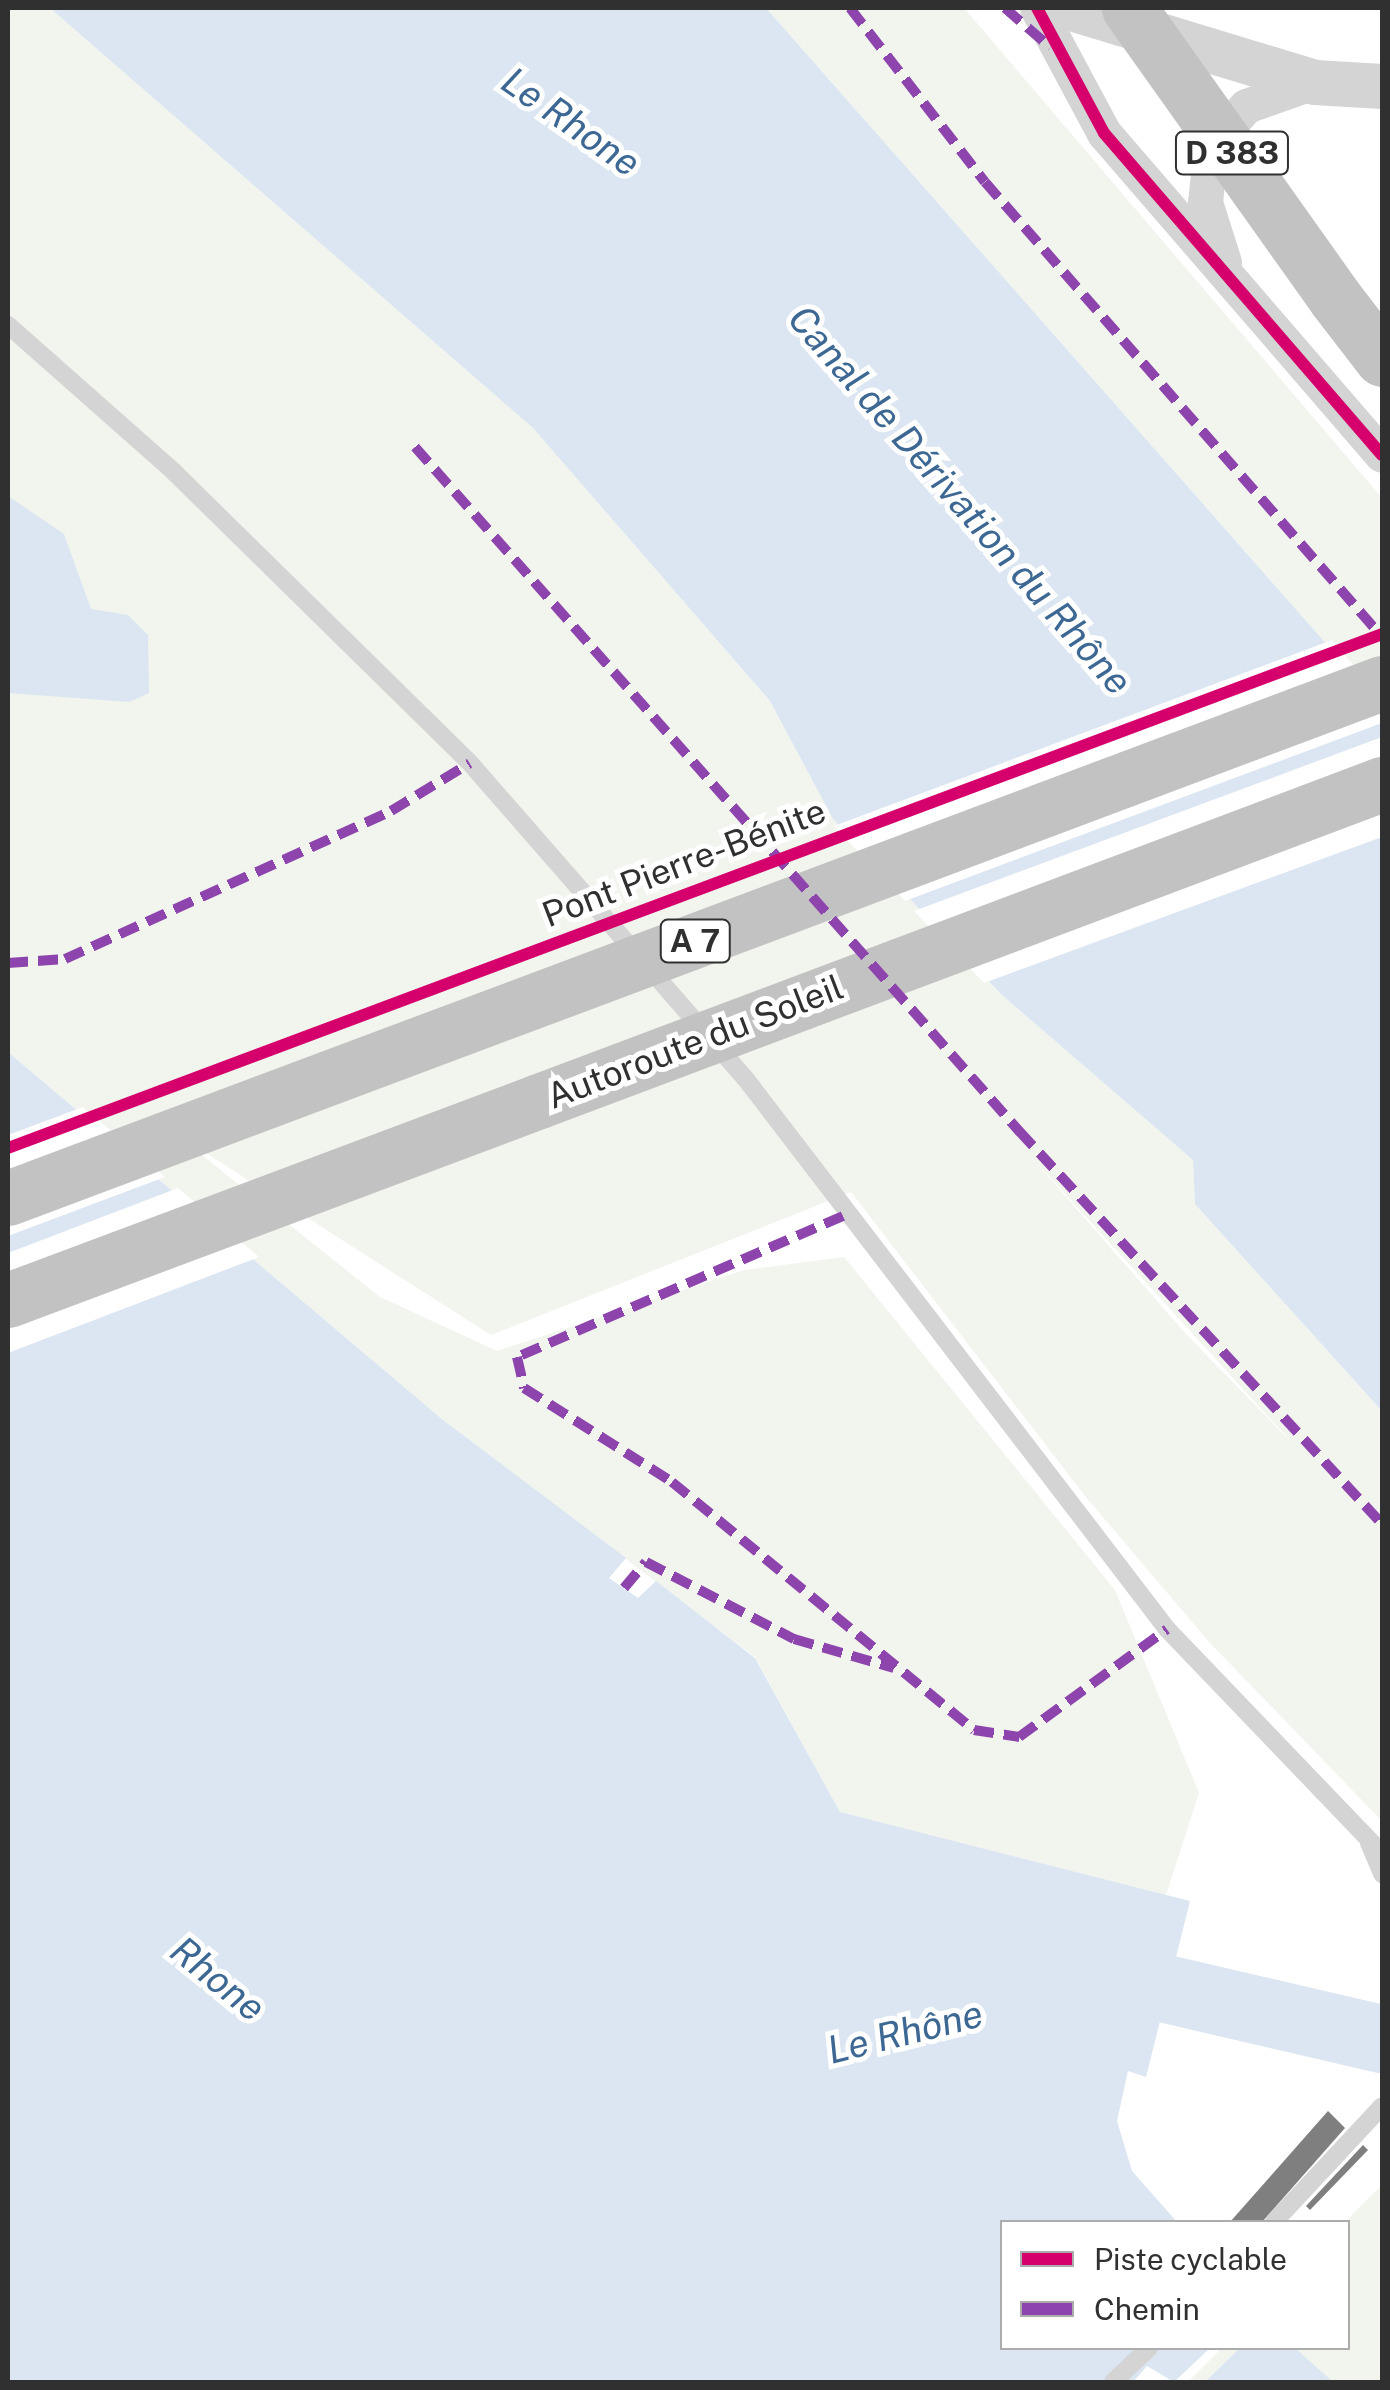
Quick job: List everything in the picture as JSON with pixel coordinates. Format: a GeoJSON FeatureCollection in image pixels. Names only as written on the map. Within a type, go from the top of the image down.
{"type":"FeatureCollection","features":[{"type":"Feature","properties":{"kind":"highway","name":"D 383"},"geometry":{"type":"LineString","coordinates":[[1129,8],[1382,359]]}},
{"type":"Feature","properties":{"kind":"highway","name":"A 7"},"geometry":{"type":"LineString","coordinates":[[8,1198],[1382,682]]}},
{"type":"Feature","properties":{"kind":"highway","name":"Autoroute du Soleil"},"geometry":{"type":"LineString","coordinates":[[8,1300],[1382,784]]}},
{"type":"Feature","properties":{"kind":"street"},"geometry":{"type":"LineString","coordinates":[[1037,8],[1093,118],[1382,455]]}},
{"type":"Feature","properties":{"kind":"street"},"geometry":{"type":"LineString","coordinates":[[1071,8],[1314,82],[1382,86]]}},
{"type":"Feature","properties":{"kind":"street"},"geometry":{"type":"LineString","coordinates":[[1237,285],[1208,221],[1211,146],[1246,106],[1314,82]]}},
{"type":"Feature","properties":{"kind":"lane"},"geometry":{"type":"LineString","coordinates":[[8,325],[188,485],[470,763],[745,1078],[1167,1629],[1382,1853]]}},
{"type":"Feature","properties":{"kind":"lane"},"geometry":{"type":"LineString","coordinates":[[1367,1838],[1382,1874]]}},
{"type":"Feature","properties":{"kind":"lane"},"geometry":{"type":"LineString","coordinates":[[1276,2220],[1360,2138],[1382,2106]]}},
{"type":"Feature","properties":{"kind":"lane"},"geometry":{"type":"LineString","coordinates":[[1113,2382],[1146,2350]]}},
{"type":"Feature","properties":{"kind":"shaded area"},"geometry":{"type":"Polygon","coordinates":[[[8,8],[50,8],[533,428],[770,701],[833,819],[1002,995],[1193,1160],[1195,1204],[1382,1411],[1382,1821],[1210,1643],[1085,1496],[851,1192],[491,1335],[173,1132],[380,1297],[497,1351],[744,1270],[844,1257],[1115,1590],[1199,1793],[1166,1895],[840,1812],[755,1657],[443,1420],[8,1052],[8,8]],[[1026,1151],[1185,1333],[1286,1437],[1026,1151]]]}},
{"type":"Feature","properties":{"kind":"shaded area"},"geometry":{"type":"Polygon","coordinates":[[[766,8],[964,8],[1382,498],[1382,707],[766,8]]]}},
{"type":"Feature","properties":{"kind":"shaded area"},"geometry":{"type":"Polygon","coordinates":[[[1382,2185],[1382,2382],[1188,2382],[1220,2350],[1350,2350],[1347,2220],[1382,2185]]]}},
{"type":"Feature","properties":{"kind":"water"},"geometry":{"type":"Polygon","coordinates":[[[50,8],[766,8],[1382,707],[1382,1411],[1195,1204],[1193,1160],[1002,995],[833,819],[770,701],[533,428],[50,8]]]}},
{"type":"Feature","properties":{"kind":"water"},"geometry":{"type":"Polygon","coordinates":[[[8,496],[64,534],[91,609],[128,615],[148,635],[149,693],[129,702],[8,693],[8,496]]]}},
{"type":"Feature","properties":{"kind":"water","name":"Rhone"},"geometry":{"type":"Polygon","coordinates":[[[8,1052],[443,1420],[626,1558],[609,1578],[638,1598],[656,1581],[755,1658],[840,1812],[1190,1901],[1146,2077],[1128,2071],[1117,2121],[1132,2171],[1175,2220],[1000,2220],[1000,2350],[1208,2350],[1174,2382],[1147,2366],[1133,2382],[8,2382],[8,1052]]]}},
{"type":"Feature","properties":{"kind":"water"},"geometry":{"type":"Polygon","coordinates":[[[1238,2350],[1297,2350],[1333,2382],[1205,2382],[1238,2350]]]}},
{"type":"Feature","properties":{"kind":"pier"},"geometry":{"type":"Polygon","coordinates":[[[1332,640],[1382,699],[1382,723],[905,901],[834,826],[1332,640]]]}},
{"type":"Feature","properties":{"kind":"pier"},"geometry":{"type":"Polygon","coordinates":[[[1382,737],[1382,837],[984,983],[914,911],[1382,737]]]}},
{"type":"Feature","properties":{"kind":"pier"},"geometry":{"type":"Polygon","coordinates":[[[83,1107],[165,1177],[8,1236],[8,1135],[83,1107]]]}},
{"type":"Feature","properties":{"kind":"pier"},"geometry":{"type":"Polygon","coordinates":[[[178,1188],[259,1257],[8,1353],[8,1253],[178,1188]]]}},
{"type":"Feature","properties":{"kind":"building"},"geometry":{"type":"Polygon","coordinates":[[[1328,2111],[1345,2128],[1264,2220],[1232,2220],[1328,2111]]]}},
{"type":"Feature","properties":{"kind":"building"},"geometry":{"type":"Polygon","coordinates":[[[1363,2145],[1368,2150],[1310,2210],[1306,2206],[1363,2145]]]}},
{"type":"Feature","properties":{"kind":"waterway","name":"Le Rhône"},"geometry":{"type":"LineString","coordinates":[[1078,1989],[1119,1978],[1382,2039]]}},
{"type":"Feature","properties":{"kind":"marked path"},"geometry":{"type":"LineString","coordinates":[[850,8],[985,182],[1382,637]]}},
{"type":"Feature","properties":{"kind":"marked path"},"geometry":{"type":"LineString","coordinates":[[1005,8],[1050,47]]}},
{"type":"Feature","properties":{"kind":"marked path"},"geometry":{"type":"LineString","coordinates":[[415,447],[1019,1131],[1382,1524]]}},
{"type":"Feature","properties":{"kind":"marked path"},"geometry":{"type":"LineString","coordinates":[[8,963],[65,959],[391,811],[470,763]]}},
{"type":"Feature","properties":{"kind":"marked path"},"geometry":{"type":"LineString","coordinates":[[843,1216],[517,1357],[524,1388],[672,1482],[974,1730],[1019,1737],[1167,1629]]}},
{"type":"Feature","properties":{"kind":"marked path"},"geometry":{"type":"LineString","coordinates":[[624,1588],[646,1562],[794,1639],[894,1668]]}},
{"type":"Feature","properties":{"kind":"cycle path"},"geometry":{"type":"LineString","coordinates":[[1037,8],[1104,133],[1382,455]]}},
{"type":"Feature","properties":{"kind":"cycle path","name":"Pont Pierre-Bénite"},"geometry":{"type":"LineString","coordinates":[[8,1148],[1382,634]]}},
{"type":"Feature","properties":{"kind":"water label","name":"Le Rhone"},"geometry":{"type":"Point","coordinates":[571,122]}},
{"type":"Feature","properties":{"kind":"water label","name":"Canal de Dérivation du Rhône"},"geometry":{"type":"Point","coordinates":[960,500]}}]}
